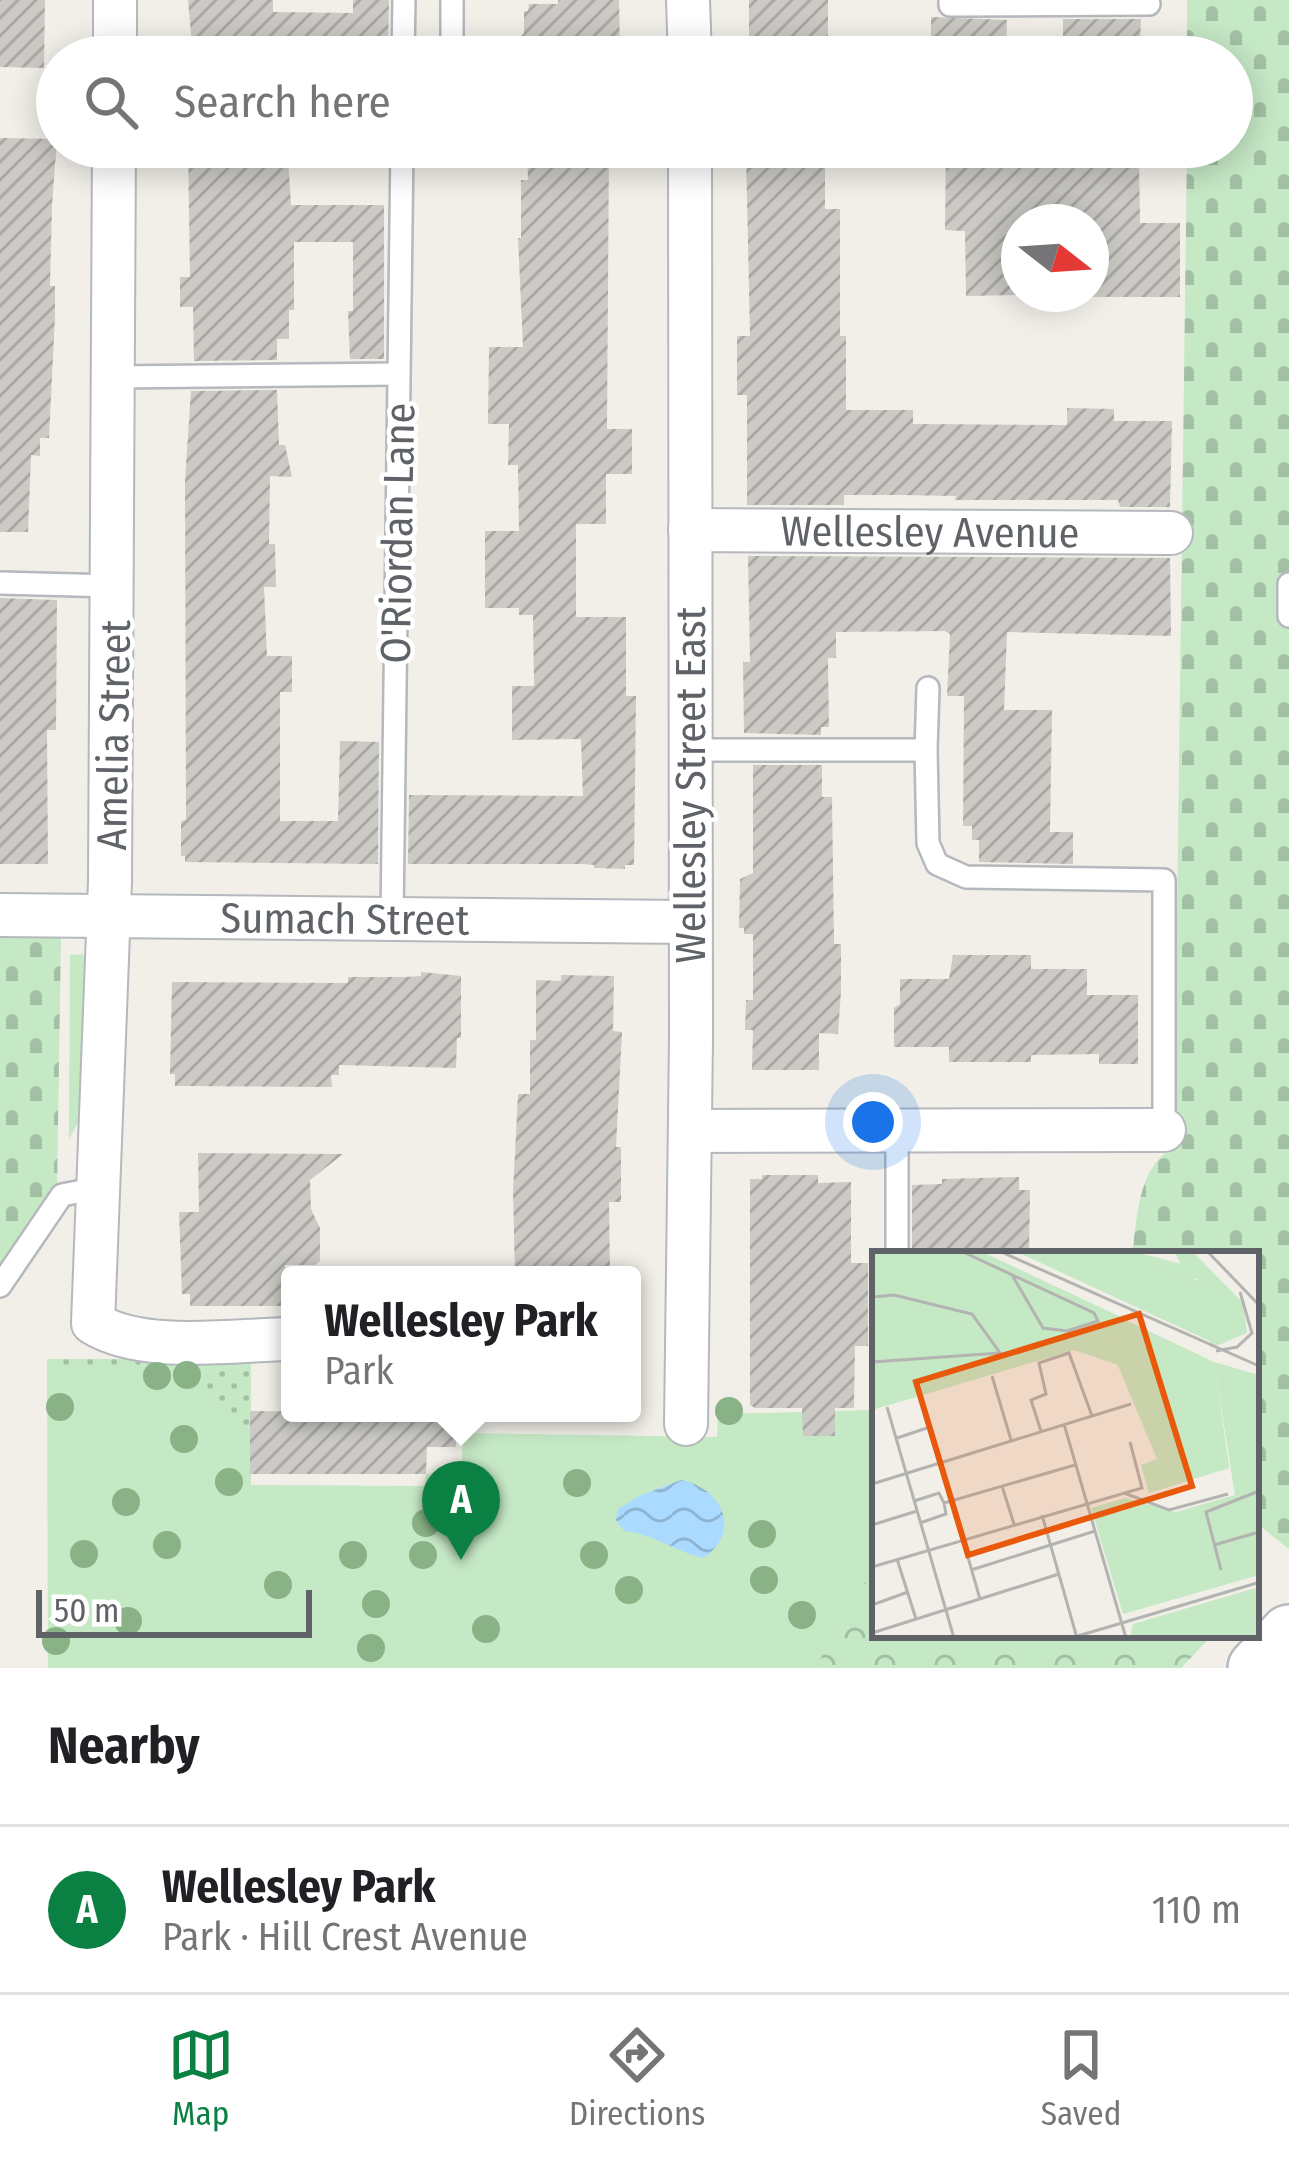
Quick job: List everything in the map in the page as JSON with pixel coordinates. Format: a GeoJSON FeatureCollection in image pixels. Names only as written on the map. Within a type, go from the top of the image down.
{"type":"FeatureCollection","features":[{"type":"Feature","properties":{"kind":"street"},"geometry":{"type":"LineString","coordinates":[[115,0],[115,36]]}},
{"type":"Feature","properties":{"kind":"street"},"geometry":{"type":"LineString","coordinates":[[688,0],[689,36]]}},
{"type":"Feature","properties":{"kind":"street","name":"Amelia Street"},"geometry":{"type":"LineString","coordinates":[[114,168],[115,586],[109,915],[93,1323],[114,1336],[148,1341],[281,1339]]}},
{"type":"Feature","properties":{"kind":"street","name":"Wellesley Street East"},"geometry":{"type":"LineString","coordinates":[[686,1424],[690,168]]}},
{"type":"Feature","properties":{"kind":"street","name":"Wellesley Avenue"},"geometry":{"type":"LineString","coordinates":[[690,530],[1172,532]]}},
{"type":"Feature","properties":{"kind":"street","name":"Sumach Street"},"geometry":{"type":"LineString","coordinates":[[0,915],[689,922]]}},
{"type":"Feature","properties":{"kind":"street"},"geometry":{"type":"LineString","coordinates":[[690,1131],[1164,1130]]}},
{"type":"Feature","properties":{"kind":"street"},"geometry":{"type":"LineString","coordinates":[[1257,1668],[1289,1634]]}},
{"type":"Feature","properties":{"kind":"lane"},"geometry":{"type":"LineString","coordinates":[[403,36],[404,0]]}},
{"type":"Feature","properties":{"kind":"lane"},"geometry":{"type":"LineString","coordinates":[[452,0],[452,36]]}},
{"type":"Feature","properties":{"kind":"lane"},"geometry":{"type":"LineString","coordinates":[[950,0],[950,4],[1149,4]]}},
{"type":"Feature","properties":{"kind":"lane","name":"O'Riordan Lane"},"geometry":{"type":"LineString","coordinates":[[392,919],[402,168]]}},
{"type":"Feature","properties":{"kind":"lane"},"geometry":{"type":"LineString","coordinates":[[113,377],[398,374]]}},
{"type":"Feature","properties":{"kind":"lane"},"geometry":{"type":"LineString","coordinates":[[0,583],[115,586]]}},
{"type":"Feature","properties":{"kind":"lane"},"geometry":{"type":"LineString","coordinates":[[1289,584],[1289,616]]}},
{"type":"Feature","properties":{"kind":"lane"},"geometry":{"type":"LineString","coordinates":[[928,688],[928,843],[937,864],[966,877],[1164,880],[1164,1130]]}},
{"type":"Feature","properties":{"kind":"lane"},"geometry":{"type":"LineString","coordinates":[[690,750],[926,750]]}},
{"type":"Feature","properties":{"kind":"lane"},"geometry":{"type":"LineString","coordinates":[[897,1132],[897,1251]]}},
{"type":"Feature","properties":{"kind":"lane"},"geometry":{"type":"LineString","coordinates":[[0,1286],[62,1195],[98,1188]]}},
{"type":"Feature","properties":{"kind":"green space"},"geometry":{"type":"Polygon","coordinates":[[[1187,0],[1289,0],[1289,1549],[1259,1525],[1259,1251],[1132,1251],[1146,1180],[1162,1156],[1174,1148],[1187,168],[1253,168],[1253,36],[1187,36],[1187,0]]]}},
{"type":"Feature","properties":{"kind":"green space"},"geometry":{"type":"Polygon","coordinates":[[[0,935],[61,936],[57,1189],[0,1268],[0,935]]]}},
{"type":"Feature","properties":{"kind":"green space"},"geometry":{"type":"Polygon","coordinates":[[[83,954],[87,973],[83,1113],[69,1139],[70,955],[83,954]]]}},
{"type":"Feature","properties":{"kind":"green space"},"geometry":{"type":"Polygon","coordinates":[[[47,1359],[251,1362],[251,1485],[425,1486],[426,1474],[462,1472],[462,1433],[717,1437],[718,1414],[872,1410],[872,1638],[1209,1638],[1181,1668],[48,1668],[47,1359]]]}},
{"type":"Feature","properties":{"kind":"green space"},"geometry":{"type":"Polygon","coordinates":[[[47,1359],[152,1359],[162,1371],[47,1371],[47,1359]]]}},
{"type":"Feature","properties":{"kind":"green space"},"geometry":{"type":"Polygon","coordinates":[[[203,1360],[251,1362],[250,1431],[228,1419],[214,1404],[203,1360]]]}},
{"type":"Feature","properties":{"kind":"green space"},"geometry":{"type":"Polygon","coordinates":[[[872,1570],[872,1638],[1209,1638],[1181,1668],[815,1668],[872,1570]]]}},
{"type":"Feature","properties":{"kind":"water"},"geometry":{"type":"Polygon","coordinates":[[[681,1480],[707,1492],[722,1512],[722,1536],[703,1558],[624,1531],[616,1520],[618,1509],[639,1496],[681,1480]]]}},
{"type":"Feature","properties":{"kind":"building"},"geometry":{"type":"Polygon","coordinates":[[[0,0],[45,0],[44,36],[36,36],[36,68],[0,67],[0,0]]]}},
{"type":"Feature","properties":{"kind":"building"},"geometry":{"type":"Polygon","coordinates":[[[188,0],[273,0],[273,12],[353,13],[353,0],[389,0],[388,36],[191,36],[188,0]]]}},
{"type":"Feature","properties":{"kind":"building"},"geometry":{"type":"Polygon","coordinates":[[[558,0],[619,0],[620,36],[521,36],[529,4],[558,4],[558,0]]]}},
{"type":"Feature","properties":{"kind":"building"},"geometry":{"type":"Polygon","coordinates":[[[749,0],[828,0],[828,36],[749,36],[749,0]]]}},
{"type":"Feature","properties":{"kind":"building"},"geometry":{"type":"Polygon","coordinates":[[[931,17],[1007,20],[1007,36],[931,36],[931,17]]]}},
{"type":"Feature","properties":{"kind":"building"},"geometry":{"type":"Polygon","coordinates":[[[1063,19],[1141,19],[1140,36],[1063,36],[1063,19]]]}},
{"type":"Feature","properties":{"kind":"building"},"geometry":{"type":"Polygon","coordinates":[[[0,138],[36,139],[36,168],[55,168],[49,438],[40,438],[40,456],[31,455],[28,532],[0,532],[0,138]]]}},
{"type":"Feature","properties":{"kind":"building"},"geometry":{"type":"Polygon","coordinates":[[[188,168],[289,168],[291,205],[384,205],[384,359],[350,359],[353,242],[294,242],[294,310],[289,310],[289,339],[277,339],[277,360],[194,361],[193,307],[180,307],[180,277],[190,277],[188,168]]]}},
{"type":"Feature","properties":{"kind":"building"},"geometry":{"type":"Polygon","coordinates":[[[528,168],[609,168],[607,429],[632,429],[632,474],[606,474],[606,524],[576,524],[576,617],[626,617],[626,696],[636,696],[634,865],[625,865],[625,869],[584,864],[408,864],[409,795],[583,796],[581,739],[512,740],[512,686],[534,686],[533,615],[519,615],[519,608],[485,608],[485,531],[519,531],[518,465],[508,465],[509,424],[488,424],[489,347],[523,347],[518,238],[521,180],[528,180],[528,168]]]}},
{"type":"Feature","properties":{"kind":"building"},"geometry":{"type":"Polygon","coordinates":[[[746,168],[825,168],[825,209],[840,209],[840,336],[846,336],[846,410],[913,410],[913,424],[1067,425],[1067,408],[1114,409],[1114,421],[1172,421],[1170,507],[1120,507],[1118,500],[955,500],[956,496],[899,495],[844,495],[844,505],[747,505],[747,395],[737,395],[737,336],[750,336],[746,168]]]}},
{"type":"Feature","properties":{"kind":"building"},"geometry":{"type":"Polygon","coordinates":[[[946,168],[1139,168],[1140,223],[1180,223],[1180,297],[1109,297],[1109,204],[1001,204],[1001,295],[966,296],[965,231],[945,230],[946,168]]]}},
{"type":"Feature","properties":{"kind":"building"},"geometry":{"type":"Polygon","coordinates":[[[277,390],[279,445],[285,445],[292,477],[270,476],[269,544],[275,544],[276,587],[264,587],[267,656],[292,656],[292,692],[280,692],[280,821],[338,821],[340,741],[379,742],[378,864],[185,862],[181,856],[181,821],[186,820],[185,481],[191,391],[277,390]]]}},
{"type":"Feature","properties":{"kind":"building"},"geometry":{"type":"Polygon","coordinates":[[[748,556],[1170,558],[1171,636],[1007,632],[1004,710],[1052,710],[1050,832],[1073,832],[1073,864],[979,862],[979,840],[972,840],[972,826],[963,826],[964,696],[947,696],[950,634],[945,631],[836,632],[836,658],[828,658],[829,727],[821,727],[821,735],[744,733],[743,662],[750,662],[748,556]]]}},
{"type":"Feature","properties":{"kind":"building"},"geometry":{"type":"Polygon","coordinates":[[[0,598],[57,600],[56,730],[47,730],[48,864],[0,864],[0,598]]]}},
{"type":"Feature","properties":{"kind":"building"},"geometry":{"type":"Polygon","coordinates":[[[753,765],[822,765],[822,797],[832,797],[834,944],[841,944],[841,991],[838,1034],[819,1033],[819,1070],[752,1070],[753,1030],[745,1030],[746,1000],[753,1000],[753,934],[739,928],[740,879],[753,873],[753,765]]]}},
{"type":"Feature","properties":{"kind":"building"},"geometry":{"type":"Polygon","coordinates":[[[953,955],[1031,955],[1031,969],[1087,969],[1087,995],[1138,995],[1138,1064],[1099,1064],[1099,1054],[1031,1055],[1031,1062],[949,1062],[949,1047],[894,1047],[900,979],[949,979],[953,955]]]}},
{"type":"Feature","properties":{"kind":"building"},"geometry":{"type":"Polygon","coordinates":[[[421,972],[461,976],[456,1068],[339,1065],[339,1075],[331,1075],[332,1087],[175,1086],[175,1074],[170,1074],[172,982],[348,983],[348,977],[421,976],[421,972]]]}},
{"type":"Feature","properties":{"kind":"building"},"geometry":{"type":"Polygon","coordinates":[[[561,975],[614,976],[613,1031],[622,1032],[616,1147],[621,1147],[621,1202],[609,1202],[610,1266],[515,1266],[518,1094],[530,1094],[536,980],[561,981],[561,975]]]}},
{"type":"Feature","properties":{"kind":"building"},"geometry":{"type":"Polygon","coordinates":[[[198,1153],[343,1154],[310,1180],[311,1209],[320,1228],[320,1261],[281,1266],[281,1306],[190,1306],[190,1294],[182,1294],[179,1212],[199,1212],[198,1153]]]}},
{"type":"Feature","properties":{"kind":"building"},"geometry":{"type":"Polygon","coordinates":[[[762,1175],[818,1175],[818,1183],[851,1182],[851,1263],[868,1263],[868,1346],[855,1346],[854,1408],[835,1408],[835,1436],[803,1436],[802,1408],[750,1405],[750,1179],[762,1179],[762,1175]]]}},
{"type":"Feature","properties":{"kind":"building"},"geometry":{"type":"Polygon","coordinates":[[[1019,1177],[1019,1190],[1030,1190],[1029,1251],[912,1251],[912,1185],[942,1184],[942,1179],[1019,1177]]]}},
{"type":"Feature","properties":{"kind":"building"},"geometry":{"type":"Polygon","coordinates":[[[250,1411],[281,1411],[281,1422],[456,1422],[456,1447],[427,1447],[426,1474],[250,1474],[250,1411]]]}},
{"type":"Feature","properties":{"kind":"place","name":"Wellesley Park"},"geometry":{"type":"Point","coordinates":[461,1560]}}]}
